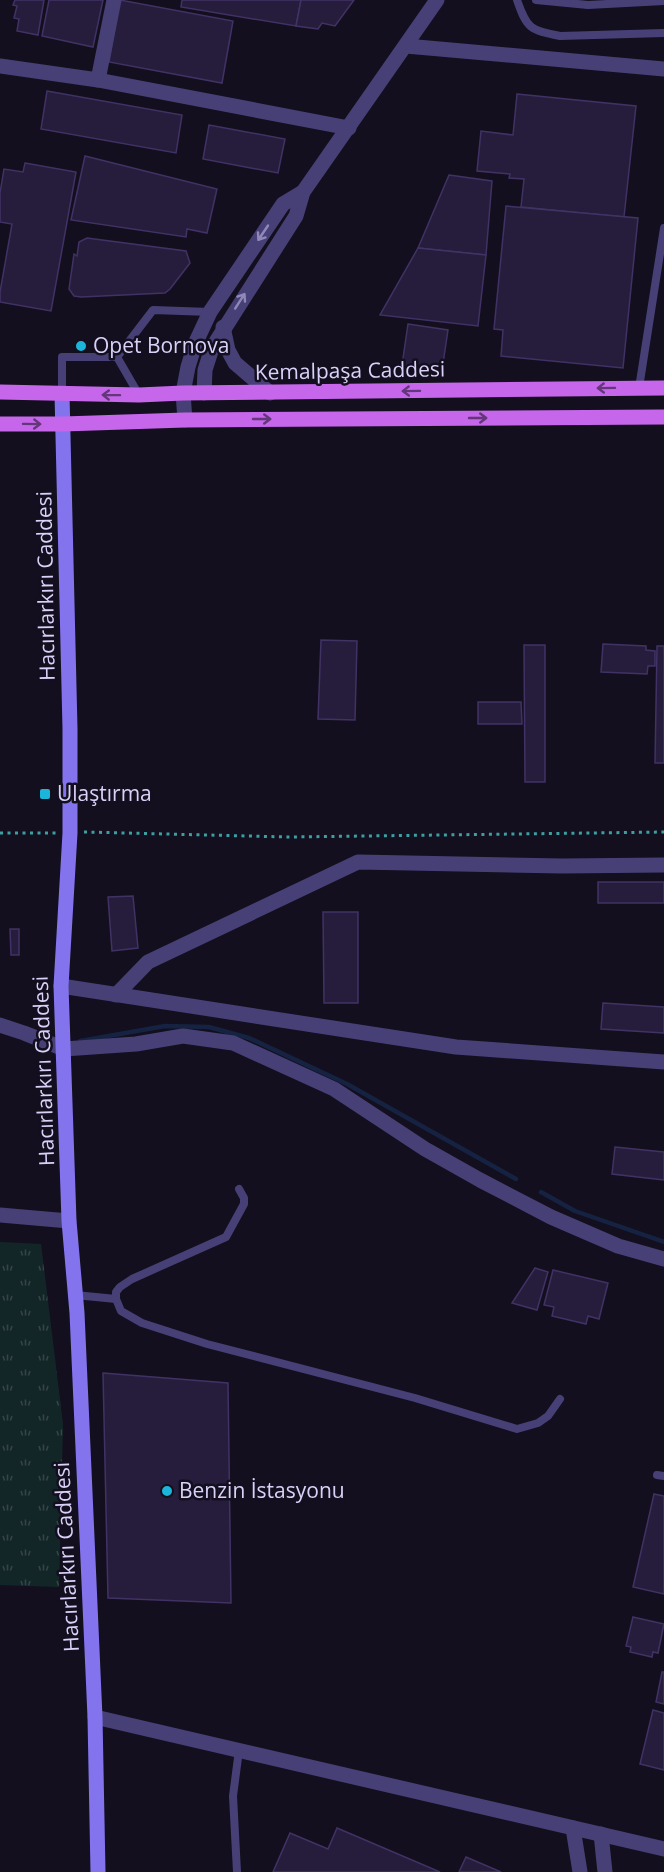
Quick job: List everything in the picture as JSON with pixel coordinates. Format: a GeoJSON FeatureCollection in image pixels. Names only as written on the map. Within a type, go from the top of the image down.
{"type":"FeatureCollection","features":[{"type":"Feature","properties":{"kind":"main road","name":"Kemalpaşa Caddesi"},"geometry":{"type":"LineString","coordinates":[[0,392],[139,395],[664,388]]}},
{"type":"Feature","properties":{"kind":"main road"},"geometry":{"type":"LineString","coordinates":[[204,393],[204,420]]}},
{"type":"Feature","properties":{"kind":"main road"},"geometry":{"type":"LineString","coordinates":[[0,424],[185,420],[664,417]]}},
{"type":"Feature","properties":{"kind":"street"},"geometry":{"type":"LineString","coordinates":[[98,80],[114,0]]}},
{"type":"Feature","properties":{"kind":"street"},"geometry":{"type":"LineString","coordinates":[[204,393],[205,370],[212,348],[223,327],[296,216],[303,192],[437,0]]}},
{"type":"Feature","properties":{"kind":"street"},"geometry":{"type":"LineString","coordinates":[[406,46],[664,69]]}},
{"type":"Feature","properties":{"kind":"street"},"geometry":{"type":"LineString","coordinates":[[0,66],[98,80],[349,128]]}},
{"type":"Feature","properties":{"kind":"street"},"geometry":{"type":"LineString","coordinates":[[185,420],[183,393],[188,366],[195,344],[210,312],[283,204],[303,192]]}},
{"type":"Feature","properties":{"kind":"street"},"geometry":{"type":"LineString","coordinates":[[223,327],[228,350],[236,363],[270,393]]}},
{"type":"Feature","properties":{"kind":"street","name":"Hacırlarkırı Caddesi"},"geometry":{"type":"LineString","coordinates":[[62,394],[70,729],[70,833],[61,986],[69,1221],[75,1295],[95,1717],[98,1872]]}},
{"type":"Feature","properties":{"kind":"street"},"geometry":{"type":"LineString","coordinates":[[116,995],[148,962],[358,862],[562,866],[664,865]]}},
{"type":"Feature","properties":{"kind":"street"},"geometry":{"type":"LineString","coordinates":[[61,986],[456,1047],[664,1062]]}},
{"type":"Feature","properties":{"kind":"street"},"geometry":{"type":"LineString","coordinates":[[0,1025],[64,1049],[136,1044],[183,1036],[233,1043],[334,1089],[425,1149],[551,1217],[618,1245],[664,1259]]}},
{"type":"Feature","properties":{"kind":"street"},"geometry":{"type":"LineString","coordinates":[[0,1215],[69,1221]]}},
{"type":"Feature","properties":{"kind":"street"},"geometry":{"type":"LineString","coordinates":[[95,1717],[664,1849]]}},
{"type":"Feature","properties":{"kind":"street"},"geometry":{"type":"LineString","coordinates":[[573,1828],[580,1872]]}},
{"type":"Feature","properties":{"kind":"street"},"geometry":{"type":"LineString","coordinates":[[601,1834],[605,1872]]}},
{"type":"Feature","properties":{"kind":"lane"},"geometry":{"type":"LineString","coordinates":[[517,0],[524,20],[530,27],[543,33],[560,36],[664,33]]}},
{"type":"Feature","properties":{"kind":"lane"},"geometry":{"type":"LineString","coordinates":[[536,0],[664,1]]}},
{"type":"Feature","properties":{"kind":"lane"},"geometry":{"type":"LineString","coordinates":[[639,388],[664,228]]}},
{"type":"Feature","properties":{"kind":"lane"},"geometry":{"type":"LineString","coordinates":[[117,357],[153,310],[210,312]]}},
{"type":"Feature","properties":{"kind":"lane"},"geometry":{"type":"LineString","coordinates":[[62,394],[62,357],[117,357]]}},
{"type":"Feature","properties":{"kind":"lane"},"geometry":{"type":"LineString","coordinates":[[117,357],[139,395]]}},
{"type":"Feature","properties":{"kind":"lane"},"geometry":{"type":"LineString","coordinates":[[239,1188],[244,1204],[225,1238],[132,1279],[120,1287],[116,1299],[121,1311],[142,1323],[207,1344],[415,1398],[517,1429],[538,1423],[548,1416],[560,1398]]}},
{"type":"Feature","properties":{"kind":"lane"},"geometry":{"type":"LineString","coordinates":[[75,1295],[116,1299]]}},
{"type":"Feature","properties":{"kind":"lane"},"geometry":{"type":"LineString","coordinates":[[237,1872],[232,1796],[239,1750]]}},
{"type":"Feature","properties":{"kind":"path"},"geometry":{"type":"LineString","coordinates":[[0,833],[102,832],[289,837],[664,832]]}},
{"type":"Feature","properties":{"kind":"green space"},"geometry":{"type":"Polygon","coordinates":[[[0,1242],[41,1244],[63,1424],[59,1587],[0,1585],[0,1242]]]}},
{"type":"Feature","properties":{"kind":"building"},"geometry":{"type":"Polygon","coordinates":[[[15,0],[44,0],[38,35],[17,31],[19,19],[14,18],[17,6],[13,5],[15,0]]]}},
{"type":"Feature","properties":{"kind":"building"},"geometry":{"type":"Polygon","coordinates":[[[49,0],[103,0],[93,47],[42,36],[49,0]]]}},
{"type":"Feature","properties":{"kind":"building"},"geometry":{"type":"Polygon","coordinates":[[[120,0],[233,21],[222,83],[109,62],[120,0]]]}},
{"type":"Feature","properties":{"kind":"building"},"geometry":{"type":"Polygon","coordinates":[[[182,0],[301,0],[296,26],[181,7],[182,0]]]}},
{"type":"Feature","properties":{"kind":"building"},"geometry":{"type":"Polygon","coordinates":[[[301,0],[354,0],[335,26],[322,23],[318,29],[296,26],[301,0]]]}},
{"type":"Feature","properties":{"kind":"building"},"geometry":{"type":"Polygon","coordinates":[[[47,91],[182,115],[176,153],[41,129],[47,91]]]}},
{"type":"Feature","properties":{"kind":"building"},"geometry":{"type":"Polygon","coordinates":[[[517,94],[636,106],[624,217],[521,207],[524,179],[509,178],[510,174],[477,171],[481,131],[513,135],[517,94]]]}},
{"type":"Feature","properties":{"kind":"building"},"geometry":{"type":"Polygon","coordinates":[[[209,125],[285,139],[278,173],[203,159],[209,125]]]}},
{"type":"Feature","properties":{"kind":"building"},"geometry":{"type":"Polygon","coordinates":[[[85,156],[217,189],[207,233],[187,229],[186,237],[71,220],[85,156]]]}},
{"type":"Feature","properties":{"kind":"building"},"geometry":{"type":"Polygon","coordinates":[[[25,163],[76,172],[51,311],[0,302],[12,224],[0,222],[0,193],[4,169],[23,172],[25,163]]]}},
{"type":"Feature","properties":{"kind":"building"},"geometry":{"type":"Polygon","coordinates":[[[449,175],[492,181],[486,255],[418,248],[449,175]]]}},
{"type":"Feature","properties":{"kind":"building"},"geometry":{"type":"Polygon","coordinates":[[[506,206],[638,218],[623,368],[501,356],[503,330],[494,329],[506,206]]]}},
{"type":"Feature","properties":{"kind":"building"},"geometry":{"type":"Polygon","coordinates":[[[87,238],[186,251],[190,263],[165,293],[74,296],[69,289],[74,254],[77,256],[79,242],[87,238]]]}},
{"type":"Feature","properties":{"kind":"building"},"geometry":{"type":"Polygon","coordinates":[[[418,248],[486,255],[478,326],[380,315],[418,248]]]}},
{"type":"Feature","properties":{"kind":"building"},"geometry":{"type":"Polygon","coordinates":[[[408,324],[448,330],[442,370],[402,365],[408,324]]]}},
{"type":"Feature","properties":{"kind":"building"},"geometry":{"type":"Polygon","coordinates":[[[321,640],[357,641],[355,720],[318,719],[321,640]]]}},
{"type":"Feature","properties":{"kind":"building"},"geometry":{"type":"Polygon","coordinates":[[[603,644],[646,646],[646,650],[655,651],[655,666],[648,666],[647,674],[601,672],[603,644]]]}},
{"type":"Feature","properties":{"kind":"building"},"geometry":{"type":"Polygon","coordinates":[[[524,645],[545,645],[545,782],[525,782],[524,645]]]}},
{"type":"Feature","properties":{"kind":"building"},"geometry":{"type":"Polygon","coordinates":[[[657,646],[664,646],[664,763],[655,763],[657,646]]]}},
{"type":"Feature","properties":{"kind":"building"},"geometry":{"type":"Polygon","coordinates":[[[478,702],[521,702],[522,724],[478,724],[478,702]]]}},
{"type":"Feature","properties":{"kind":"building"},"geometry":{"type":"Polygon","coordinates":[[[598,882],[664,882],[664,903],[598,903],[598,882]]]}},
{"type":"Feature","properties":{"kind":"building"},"geometry":{"type":"Polygon","coordinates":[[[133,896],[138,948],[112,951],[108,897],[133,896]]]}},
{"type":"Feature","properties":{"kind":"building"},"geometry":{"type":"Polygon","coordinates":[[[323,912],[358,912],[358,1003],[324,1003],[323,912]]]}},
{"type":"Feature","properties":{"kind":"building"},"geometry":{"type":"Polygon","coordinates":[[[10,929],[19,929],[19,955],[11,955],[10,929]]]}},
{"type":"Feature","properties":{"kind":"building"},"geometry":{"type":"Polygon","coordinates":[[[603,1003],[664,1007],[664,1033],[601,1029],[603,1003]]]}},
{"type":"Feature","properties":{"kind":"building"},"geometry":{"type":"Polygon","coordinates":[[[615,1147],[664,1152],[664,1180],[612,1174],[615,1147]]]}},
{"type":"Feature","properties":{"kind":"building"},"geometry":{"type":"Polygon","coordinates":[[[535,1268],[548,1272],[537,1310],[512,1303],[535,1268]]]}},
{"type":"Feature","properties":{"kind":"building"},"geometry":{"type":"Polygon","coordinates":[[[553,1270],[608,1283],[599,1319],[588,1316],[586,1324],[552,1316],[554,1307],[544,1305],[553,1270]]]}},
{"type":"Feature","properties":{"kind":"building","name":"Benzin İstasyonu"},"geometry":{"type":"Polygon","coordinates":[[[103,1373],[228,1383],[231,1603],[108,1598],[103,1373]]]}},
{"type":"Feature","properties":{"kind":"building"},"geometry":{"type":"Polygon","coordinates":[[[654,1494],[664,1496],[664,1594],[633,1587],[654,1494]]]}},
{"type":"Feature","properties":{"kind":"building"},"geometry":{"type":"Polygon","coordinates":[[[633,1617],[664,1624],[658,1653],[653,1652],[652,1657],[630,1652],[631,1647],[626,1646],[633,1617]]]}},
{"type":"Feature","properties":{"kind":"building"},"geometry":{"type":"Polygon","coordinates":[[[662,1672],[664,1672],[664,1704],[656,1702],[662,1672]]]}},
{"type":"Feature","properties":{"kind":"building"},"geometry":{"type":"Polygon","coordinates":[[[653,1710],[664,1713],[664,1770],[640,1764],[653,1710]]]}},
{"type":"Feature","properties":{"kind":"building"},"geometry":{"type":"Polygon","coordinates":[[[337,1828],[440,1872],[273,1872],[290,1833],[328,1849],[337,1828]]]}},
{"type":"Feature","properties":{"kind":"building"},"geometry":{"type":"Polygon","coordinates":[[[466,1857],[501,1872],[459,1872],[466,1857]]]}},
{"type":"Feature","properties":{"kind":"waterway"},"geometry":{"type":"LineString","coordinates":[[80,1041],[165,1026],[209,1027],[249,1038],[347,1084],[516,1179]]}},
{"type":"Feature","properties":{"kind":"waterway"},"geometry":{"type":"LineString","coordinates":[[541,1192],[575,1211],[664,1242]]}},
{"type":"Feature","properties":{"kind":"place","name":"Opet Bornova"},"geometry":{"type":"Point","coordinates":[81,346]}},
{"type":"Feature","properties":{"kind":"place","name":"Ulaştırma"},"geometry":{"type":"Point","coordinates":[45,794]}},
{"type":"Feature","properties":{"kind":"place","name":"Benzin İstasyonu"},"geometry":{"type":"Point","coordinates":[167,1491]}}]}
